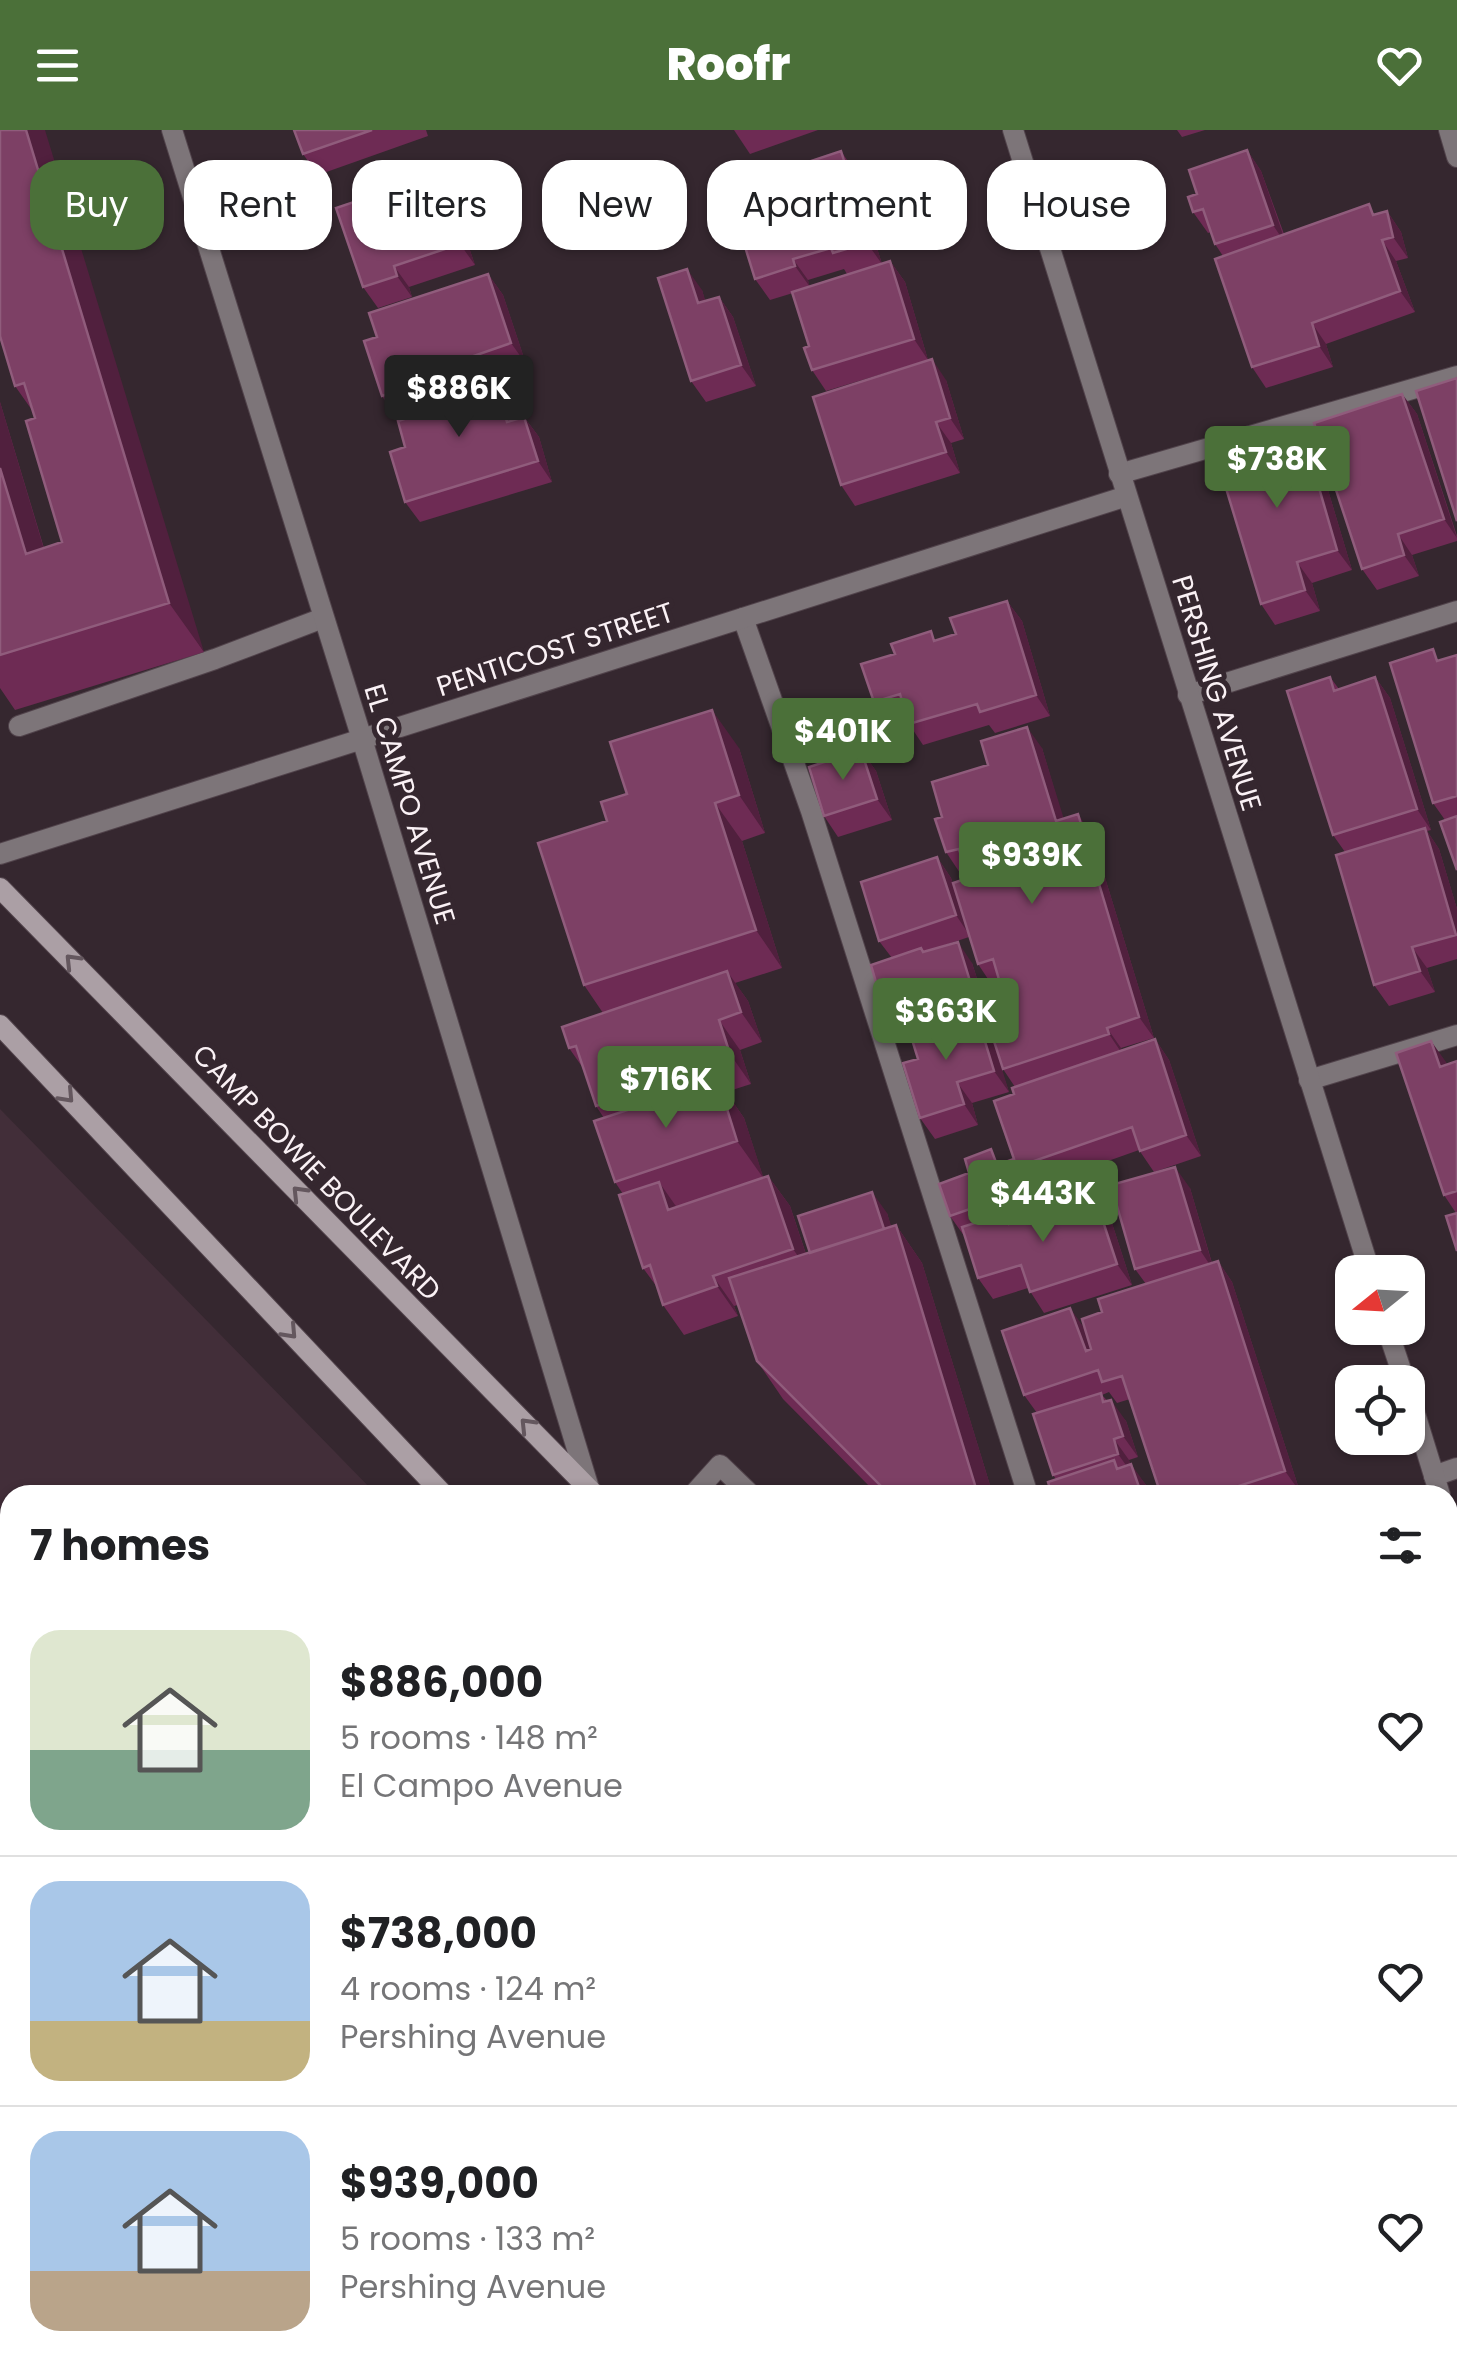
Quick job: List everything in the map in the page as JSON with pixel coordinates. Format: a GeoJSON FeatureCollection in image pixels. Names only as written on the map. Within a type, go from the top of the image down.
{"type":"FeatureCollection","features":[{"type":"Feature","properties":{"kind":"main road","name":"CAMP BOWIE BOULEVARD"},"geometry":{"type":"LineString","coordinates":[[0,888],[584,1485]]}},
{"type":"Feature","properties":{"kind":"main road"},"geometry":{"type":"LineString","coordinates":[[0,1025],[435,1485]]}},
{"type":"Feature","properties":{"kind":"street","name":"EL CAMPO AVENUE"},"geometry":{"type":"LineString","coordinates":[[172,130],[590,1485]]}},
{"type":"Feature","properties":{"kind":"street","name":"PERSHING AVENUE"},"geometry":{"type":"LineString","coordinates":[[1013,130],[1365,1255]]}},
{"type":"Feature","properties":{"kind":"street"},"geometry":{"type":"LineString","coordinates":[[1449,130],[1457,157]]}},
{"type":"Feature","properties":{"kind":"street"},"geometry":{"type":"LineString","coordinates":[[1120,474],[1457,376]]}},
{"type":"Feature","properties":{"kind":"street","name":"PENTICOST STREET"},"geometry":{"type":"LineString","coordinates":[[0,854],[1126,496]]}},
{"type":"Feature","properties":{"kind":"street"},"geometry":{"type":"LineString","coordinates":[[1188,695],[1457,611]]}},
{"type":"Feature","properties":{"kind":"street"},"geometry":{"type":"LineString","coordinates":[[20,726],[215,660],[324,618]]}},
{"type":"Feature","properties":{"kind":"street"},"geometry":{"type":"LineString","coordinates":[[743,618],[811,810],[1025,1485]]}},
{"type":"Feature","properties":{"kind":"street"},"geometry":{"type":"LineString","coordinates":[[1309,1080],[1457,1035]]}},
{"type":"Feature","properties":{"kind":"street"},"geometry":{"type":"LineString","coordinates":[[1425,1446],[1437,1485],[1457,1468]]}},
{"type":"Feature","properties":{"kind":"street"},"geometry":{"type":"LineString","coordinates":[[703,1485],[720,1466],[740,1485]]}},
{"type":"Feature","properties":{"kind":"shaded area"},"geometry":{"type":"Polygon","coordinates":[[[0,1109],[367,1485],[0,1485],[0,1109]]]}},
{"type":"Feature","properties":{"kind":"building"},"geometry":{"type":"Polygon","coordinates":[[[0,130],[26,130],[35,160],[30,160],[30,250],[62,250],[169,603],[0,655],[0,468],[26,554],[62,542],[26,421],[35,418],[24,383],[15,386],[0,336],[0,130]]]}},
{"type":"Feature","properties":{"kind":"building"},"geometry":{"type":"Polygon","coordinates":[[[294,130],[372,130],[303,154],[294,130]]]}},
{"type":"Feature","properties":{"kind":"building"},"geometry":{"type":"Polygon","coordinates":[[[1247,150],[1273,225],[1215,244],[1203,209],[1193,212],[1188,197],[1197,194],[1189,170],[1247,150]]]}},
{"type":"Feature","properties":{"kind":"building"},"geometry":{"type":"Polygon","coordinates":[[[841,151],[844,160],[814,160],[841,151]]]}},
{"type":"Feature","properties":{"kind":"building"},"geometry":{"type":"Polygon","coordinates":[[[352,203],[352,250],[442,250],[394,266],[397,276],[363,287],[336,208],[352,203]]]}},
{"type":"Feature","properties":{"kind":"building"},"geometry":{"type":"Polygon","coordinates":[[[1369,204],[1373,215],[1387,211],[1393,237],[1382,240],[1400,291],[1312,323],[1319,346],[1252,367],[1215,259],[1369,204]]]}},
{"type":"Feature","properties":{"kind":"building"},"geometry":{"type":"Polygon","coordinates":[[[746,250],[824,250],[793,259],[795,266],[755,279],[746,250]]]}},
{"type":"Feature","properties":{"kind":"building"},"geometry":{"type":"Polygon","coordinates":[[[890,261],[914,339],[812,370],[804,348],[809,346],[792,292],[890,261]]]}},
{"type":"Feature","properties":{"kind":"building"},"geometry":{"type":"Polygon","coordinates":[[[687,269],[698,303],[719,297],[741,365],[691,381],[658,278],[687,269]]]}},
{"type":"Feature","properties":{"kind":"building"},"geometry":{"type":"Polygon","coordinates":[[[488,274],[511,343],[439,368],[442,377],[382,396],[364,341],[377,337],[369,313],[488,274]]]}},
{"type":"Feature","properties":{"kind":"building"},"geometry":{"type":"Polygon","coordinates":[[[932,359],[950,418],[936,422],[946,452],[841,485],[813,397],[932,359]]]}},
{"type":"Feature","properties":{"kind":"building"},"geometry":{"type":"Polygon","coordinates":[[[476,371],[484,396],[498,392],[507,422],[524,417],[538,461],[405,502],[390,452],[405,447],[398,421],[439,408],[432,384],[476,371]]]}},
{"type":"Feature","properties":{"kind":"building"},"geometry":{"type":"Polygon","coordinates":[[[1457,378],[1457,521],[1416,391],[1457,378]]]}},
{"type":"Feature","properties":{"kind":"building"},"geometry":{"type":"Polygon","coordinates":[[[1402,394],[1444,519],[1398,534],[1404,555],[1362,569],[1314,423],[1402,394]]]}},
{"type":"Feature","properties":{"kind":"building"},"geometry":{"type":"Polygon","coordinates":[[[1302,429],[1337,550],[1297,562],[1305,590],[1261,604],[1216,455],[1302,429]]]}},
{"type":"Feature","properties":{"kind":"building"},"geometry":{"type":"Polygon","coordinates":[[[1007,601],[1036,695],[980,712],[977,704],[909,724],[900,694],[874,702],[861,664],[895,654],[891,644],[931,631],[934,641],[956,634],[950,618],[1007,601]]]}},
{"type":"Feature","properties":{"kind":"building"},"geometry":{"type":"Polygon","coordinates":[[[1433,649],[1437,661],[1457,655],[1457,796],[1433,803],[1390,663],[1433,649]]]}},
{"type":"Feature","properties":{"kind":"building"},"geometry":{"type":"Polygon","coordinates":[[[1330,677],[1334,691],[1375,677],[1417,809],[1333,835],[1287,691],[1330,677]]]}},
{"type":"Feature","properties":{"kind":"building"},"geometry":{"type":"Polygon","coordinates":[[[712,710],[739,795],[715,803],[756,930],[584,985],[538,843],[607,821],[601,802],[627,794],[610,742],[712,710]]]}},
{"type":"Feature","properties":{"kind":"building"},"geometry":{"type":"Polygon","coordinates":[[[1027,727],[1056,821],[1078,814],[1139,1017],[1107,1028],[1109,1034],[1003,1069],[980,998],[1002,990],[993,959],[978,964],[953,883],[968,878],[959,849],[946,852],[935,819],[942,817],[932,782],[988,765],[981,741],[1027,727]],[[1023,829],[976,845],[1023,831],[1023,829]]]}},
{"type":"Feature","properties":{"kind":"building"},"geometry":{"type":"Polygon","coordinates":[[[861,750],[877,799],[824,816],[809,767],[861,750]]]}},
{"type":"Feature","properties":{"kind":"building"},"geometry":{"type":"Polygon","coordinates":[[[1457,816],[1457,870],[1440,822],[1457,816]]]}},
{"type":"Feature","properties":{"kind":"building"},"geometry":{"type":"Polygon","coordinates":[[[1425,828],[1456,935],[1412,947],[1420,971],[1374,985],[1336,855],[1425,828]]]}},
{"type":"Feature","properties":{"kind":"building"},"geometry":{"type":"Polygon","coordinates":[[[937,857],[956,915],[879,941],[861,882],[937,857]]]}},
{"type":"Feature","properties":{"kind":"building"},"geometry":{"type":"Polygon","coordinates":[[[958,942],[977,1004],[911,1025],[908,1014],[887,1020],[871,965],[921,948],[923,952],[958,942]]]}},
{"type":"Feature","properties":{"kind":"building"},"geometry":{"type":"Polygon","coordinates":[[[727,971],[741,1012],[719,1020],[730,1054],[634,1086],[637,1093],[596,1106],[576,1046],[569,1048],[562,1027],[727,971]]]}},
{"type":"Feature","properties":{"kind":"building"},"geometry":{"type":"Polygon","coordinates":[[[976,1012],[994,1071],[957,1082],[964,1104],[920,1118],[903,1063],[918,1059],[910,1033],[976,1012]]]}},
{"type":"Feature","properties":{"kind":"building"},"geometry":{"type":"Polygon","coordinates":[[[1155,1039],[1186,1135],[1140,1151],[1132,1127],[1034,1161],[1042,1184],[950,1216],[939,1184],[969,1173],[965,1159],[991,1149],[997,1165],[1014,1159],[994,1101],[1014,1094],[1012,1088],[1155,1039]]]}},
{"type":"Feature","properties":{"kind":"building"},"geometry":{"type":"Polygon","coordinates":[[[1431,1041],[1440,1067],[1457,1061],[1457,1191],[1444,1195],[1396,1053],[1431,1041]]]}},
{"type":"Feature","properties":{"kind":"building"},"geometry":{"type":"Polygon","coordinates":[[[718,1080],[737,1141],[615,1182],[594,1121],[718,1080]]]}},
{"type":"Feature","properties":{"kind":"building"},"geometry":{"type":"Polygon","coordinates":[[[1175,1167],[1200,1250],[1135,1269],[1111,1185],[1175,1167]]]}},
{"type":"Feature","properties":{"kind":"building"},"geometry":{"type":"Polygon","coordinates":[[[768,1176],[793,1249],[713,1276],[717,1286],[663,1305],[650,1265],[643,1268],[619,1195],[659,1182],[668,1210],[768,1176]]]}},
{"type":"Feature","properties":{"kind":"building"},"geometry":{"type":"Polygon","coordinates":[[[872,1192],[884,1229],[810,1253],[798,1216],[872,1192]]]}},
{"type":"Feature","properties":{"kind":"building"},"geometry":{"type":"Polygon","coordinates":[[[1095,1197],[1117,1264],[1030,1292],[1021,1265],[978,1278],[962,1227],[1006,1213],[1009,1224],[1095,1197]]]}},
{"type":"Feature","properties":{"kind":"building"},"geometry":{"type":"Polygon","coordinates":[[[1457,1213],[1457,1251],[1446,1216],[1457,1213]]]}},
{"type":"Feature","properties":{"kind":"building"},"geometry":{"type":"Polygon","coordinates":[[[896,1225],[975,1485],[880,1485],[757,1361],[729,1278],[896,1225]]]}},
{"type":"Feature","properties":{"kind":"building"},"geometry":{"type":"Polygon","coordinates":[[[1218,1261],[1285,1471],[1242,1485],[1158,1485],[1122,1376],[1102,1382],[1098,1370],[1024,1395],[1002,1331],[1070,1308],[1086,1351],[1091,1349],[1082,1319],[1102,1312],[1098,1299],[1218,1261]]]}},
{"type":"Feature","properties":{"kind":"building"},"geometry":{"type":"Polygon","coordinates":[[[1101,1393],[1103,1402],[1111,1400],[1123,1436],[1114,1439],[1118,1454],[1053,1475],[1033,1414],[1101,1393]]]}},
{"type":"Feature","properties":{"kind":"building"},"geometry":{"type":"Polygon","coordinates":[[[1114,1460],[1117,1469],[1131,1464],[1138,1485],[1049,1485],[1048,1482],[1114,1460]]]}}]}
